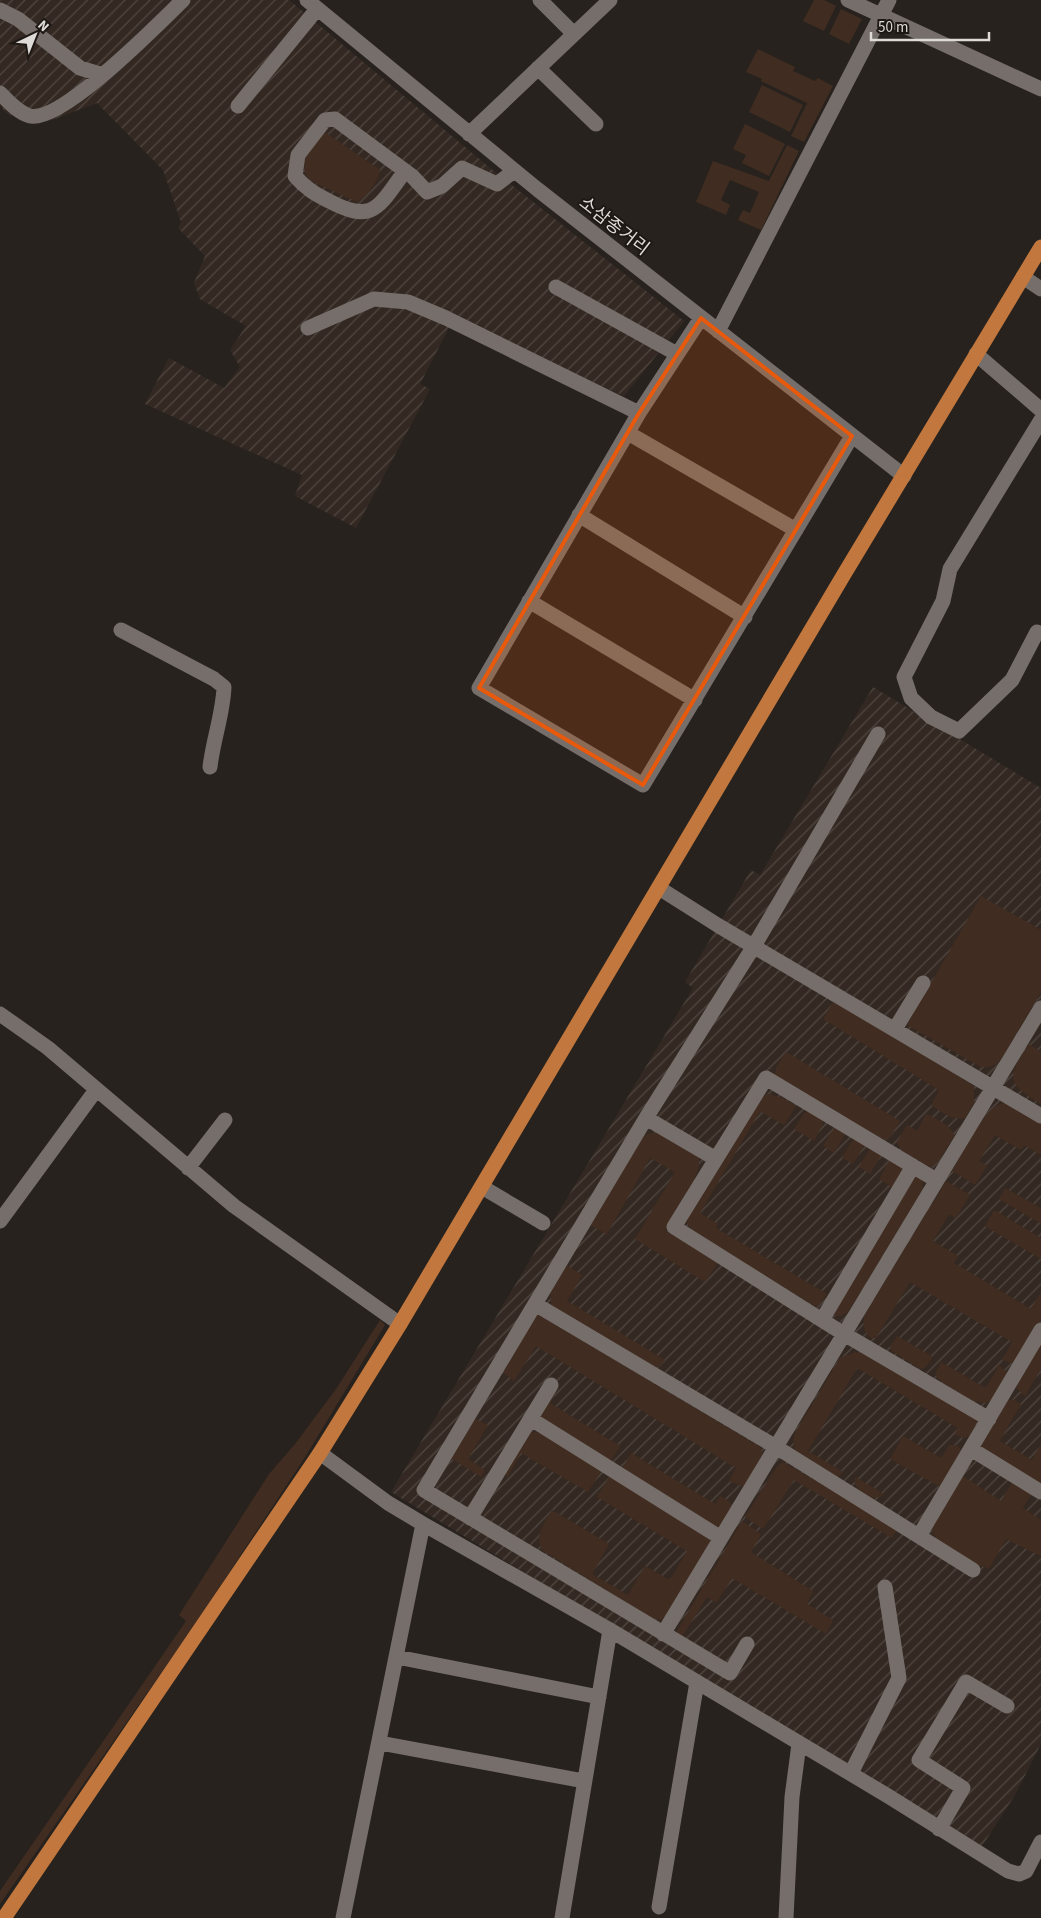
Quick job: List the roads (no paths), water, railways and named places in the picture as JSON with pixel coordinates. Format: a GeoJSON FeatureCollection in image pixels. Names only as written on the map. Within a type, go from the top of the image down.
{"type":"FeatureCollection","features":[{"type":"Feature","properties":{"kind":"main road"},"geometry":{"type":"LineString","coordinates":[[4,1918],[320,1453],[400,1324],[1041,247]]}},
{"type":"Feature","properties":{"kind":"street"},"geometry":{"type":"LineString","coordinates":[[0,93],[11,105],[30,116],[42,115],[87,90],[183,0]]}},
{"type":"Feature","properties":{"kind":"street"},"geometry":{"type":"LineString","coordinates":[[540,0],[574,34]]}},
{"type":"Feature","properties":{"kind":"street"},"geometry":{"type":"LineString","coordinates":[[469,134],[610,0]]}},
{"type":"Feature","properties":{"kind":"street"},"geometry":{"type":"LineString","coordinates":[[848,0],[1041,89]]}},
{"type":"Feature","properties":{"kind":"street"},"geometry":{"type":"LineString","coordinates":[[718,332],[889,0]]}},
{"type":"Feature","properties":{"kind":"street"},"geometry":{"type":"LineString","coordinates":[[238,106],[312,4]]}},
{"type":"Feature","properties":{"kind":"street","name":"소삼종거리"},"geometry":{"type":"LineString","coordinates":[[312,4],[514,171],[904,476]]}},
{"type":"Feature","properties":{"kind":"street"},"geometry":{"type":"LineString","coordinates":[[0,10],[18,19],[80,68],[103,75]]}},
{"type":"Feature","properties":{"kind":"street"},"geometry":{"type":"LineString","coordinates":[[538,68],[596,124]]}},
{"type":"Feature","properties":{"kind":"street"},"geometry":{"type":"LineString","coordinates":[[405,171],[382,202],[367,212],[349,212],[305,188],[295,176],[298,155],[325,120],[336,118],[405,171],[427,192],[442,186],[462,168],[497,184],[514,171]]}},
{"type":"Feature","properties":{"kind":"street"},"geometry":{"type":"LineString","coordinates":[[1023,277],[1041,289]]}},
{"type":"Feature","properties":{"kind":"street"},"geometry":{"type":"LineString","coordinates":[[556,287],[677,354]]}},
{"type":"Feature","properties":{"kind":"street"},"geometry":{"type":"LineString","coordinates":[[308,328],[374,299],[408,302],[446,318],[639,413]]}},
{"type":"Feature","properties":{"kind":"street"},"geometry":{"type":"LineString","coordinates":[[701,318],[639,413],[479,688],[643,785],[852,436]]}},
{"type":"Feature","properties":{"kind":"street"},"geometry":{"type":"LineString","coordinates":[[976,354],[1041,410]]}},
{"type":"Feature","properties":{"kind":"street"},"geometry":{"type":"LineString","coordinates":[[1037,632],[1012,680],[959,731],[931,717],[910,698],[904,676],[943,601],[950,570],[1041,420]]}},
{"type":"Feature","properties":{"kind":"street"},"geometry":{"type":"LineString","coordinates":[[628,433],[796,530]]}},
{"type":"Feature","properties":{"kind":"street"},"geometry":{"type":"LineString","coordinates":[[579,515],[745,617]]}},
{"type":"Feature","properties":{"kind":"street"},"geometry":{"type":"LineString","coordinates":[[529,601],[695,700]]}},
{"type":"Feature","properties":{"kind":"street"},"geometry":{"type":"LineString","coordinates":[[121,630],[214,679],[224,687],[224,702],[213,741],[210,766]]}},
{"type":"Feature","properties":{"kind":"street"},"geometry":{"type":"LineString","coordinates":[[748,1644],[730,1673],[424,1490],[646,1118],[754,946],[878,734]]}},
{"type":"Feature","properties":{"kind":"street"},"geometry":{"type":"LineString","coordinates":[[659,888],[1041,1116]]}},
{"type":"Feature","properties":{"kind":"street"},"geometry":{"type":"LineString","coordinates":[[895,1029],[923,983]]}},
{"type":"Feature","properties":{"kind":"street"},"geometry":{"type":"LineString","coordinates":[[663,1634],[1041,1008]]}},
{"type":"Feature","properties":{"kind":"street"},"geometry":{"type":"LineString","coordinates":[[0,1014],[48,1048],[234,1206],[400,1324]]}},
{"type":"Feature","properties":{"kind":"street"},"geometry":{"type":"LineString","coordinates":[[936,1180],[766,1078],[674,1227],[844,1334],[988,1419]]}},
{"type":"Feature","properties":{"kind":"street"},"geometry":{"type":"LineString","coordinates":[[0,1221],[96,1090]]}},
{"type":"Feature","properties":{"kind":"street"},"geometry":{"type":"LineString","coordinates":[[646,1118],[716,1159]]}},
{"type":"Feature","properties":{"kind":"street"},"geometry":{"type":"LineString","coordinates":[[188,1168],[225,1120]]}},
{"type":"Feature","properties":{"kind":"street"},"geometry":{"type":"LineString","coordinates":[[822,1320],[913,1166]]}},
{"type":"Feature","properties":{"kind":"street"},"geometry":{"type":"LineString","coordinates":[[482,1186],[543,1222]]}},
{"type":"Feature","properties":{"kind":"street"},"geometry":{"type":"LineString","coordinates":[[535,1304],[776,1447],[973,1570]]}},
{"type":"Feature","properties":{"kind":"street"},"geometry":{"type":"LineString","coordinates":[[919,1536],[1041,1330]]}},
{"type":"Feature","properties":{"kind":"street"},"geometry":{"type":"LineString","coordinates":[[470,1518],[551,1385]]}},
{"type":"Feature","properties":{"kind":"street"},"geometry":{"type":"LineString","coordinates":[[531,1419],[721,1538]]}},
{"type":"Feature","properties":{"kind":"street"},"geometry":{"type":"LineString","coordinates":[[971,1449],[1041,1492]]}},
{"type":"Feature","properties":{"kind":"street"},"geometry":{"type":"LineString","coordinates":[[320,1453],[388,1502],[423,1524],[610,1630],[1008,1871],[1019,1874],[1026,1871],[1041,1842]]}},
{"type":"Feature","properties":{"kind":"street"},"geometry":{"type":"LineString","coordinates":[[343,1918],[423,1524]]}},
{"type":"Feature","properties":{"kind":"street"},"geometry":{"type":"LineString","coordinates":[[850,1774],[899,1678],[885,1587]]}},
{"type":"Feature","properties":{"kind":"street"},"geometry":{"type":"LineString","coordinates":[[562,1918],[610,1630]]}},
{"type":"Feature","properties":{"kind":"street"},"geometry":{"type":"LineString","coordinates":[[397,1657],[599,1697]]}},
{"type":"Feature","properties":{"kind":"street"},"geometry":{"type":"LineString","coordinates":[[659,1907],[697,1682]]}},
{"type":"Feature","properties":{"kind":"street"},"geometry":{"type":"LineString","coordinates":[[940,1829],[963,1788],[919,1760],[966,1682],[1007,1706]]}},
{"type":"Feature","properties":{"kind":"street"},"geometry":{"type":"LineString","coordinates":[[380,1742],[584,1781]]}},
{"type":"Feature","properties":{"kind":"street"},"geometry":{"type":"LineString","coordinates":[[786,1918],[792,1797],[799,1744]]}}]}
